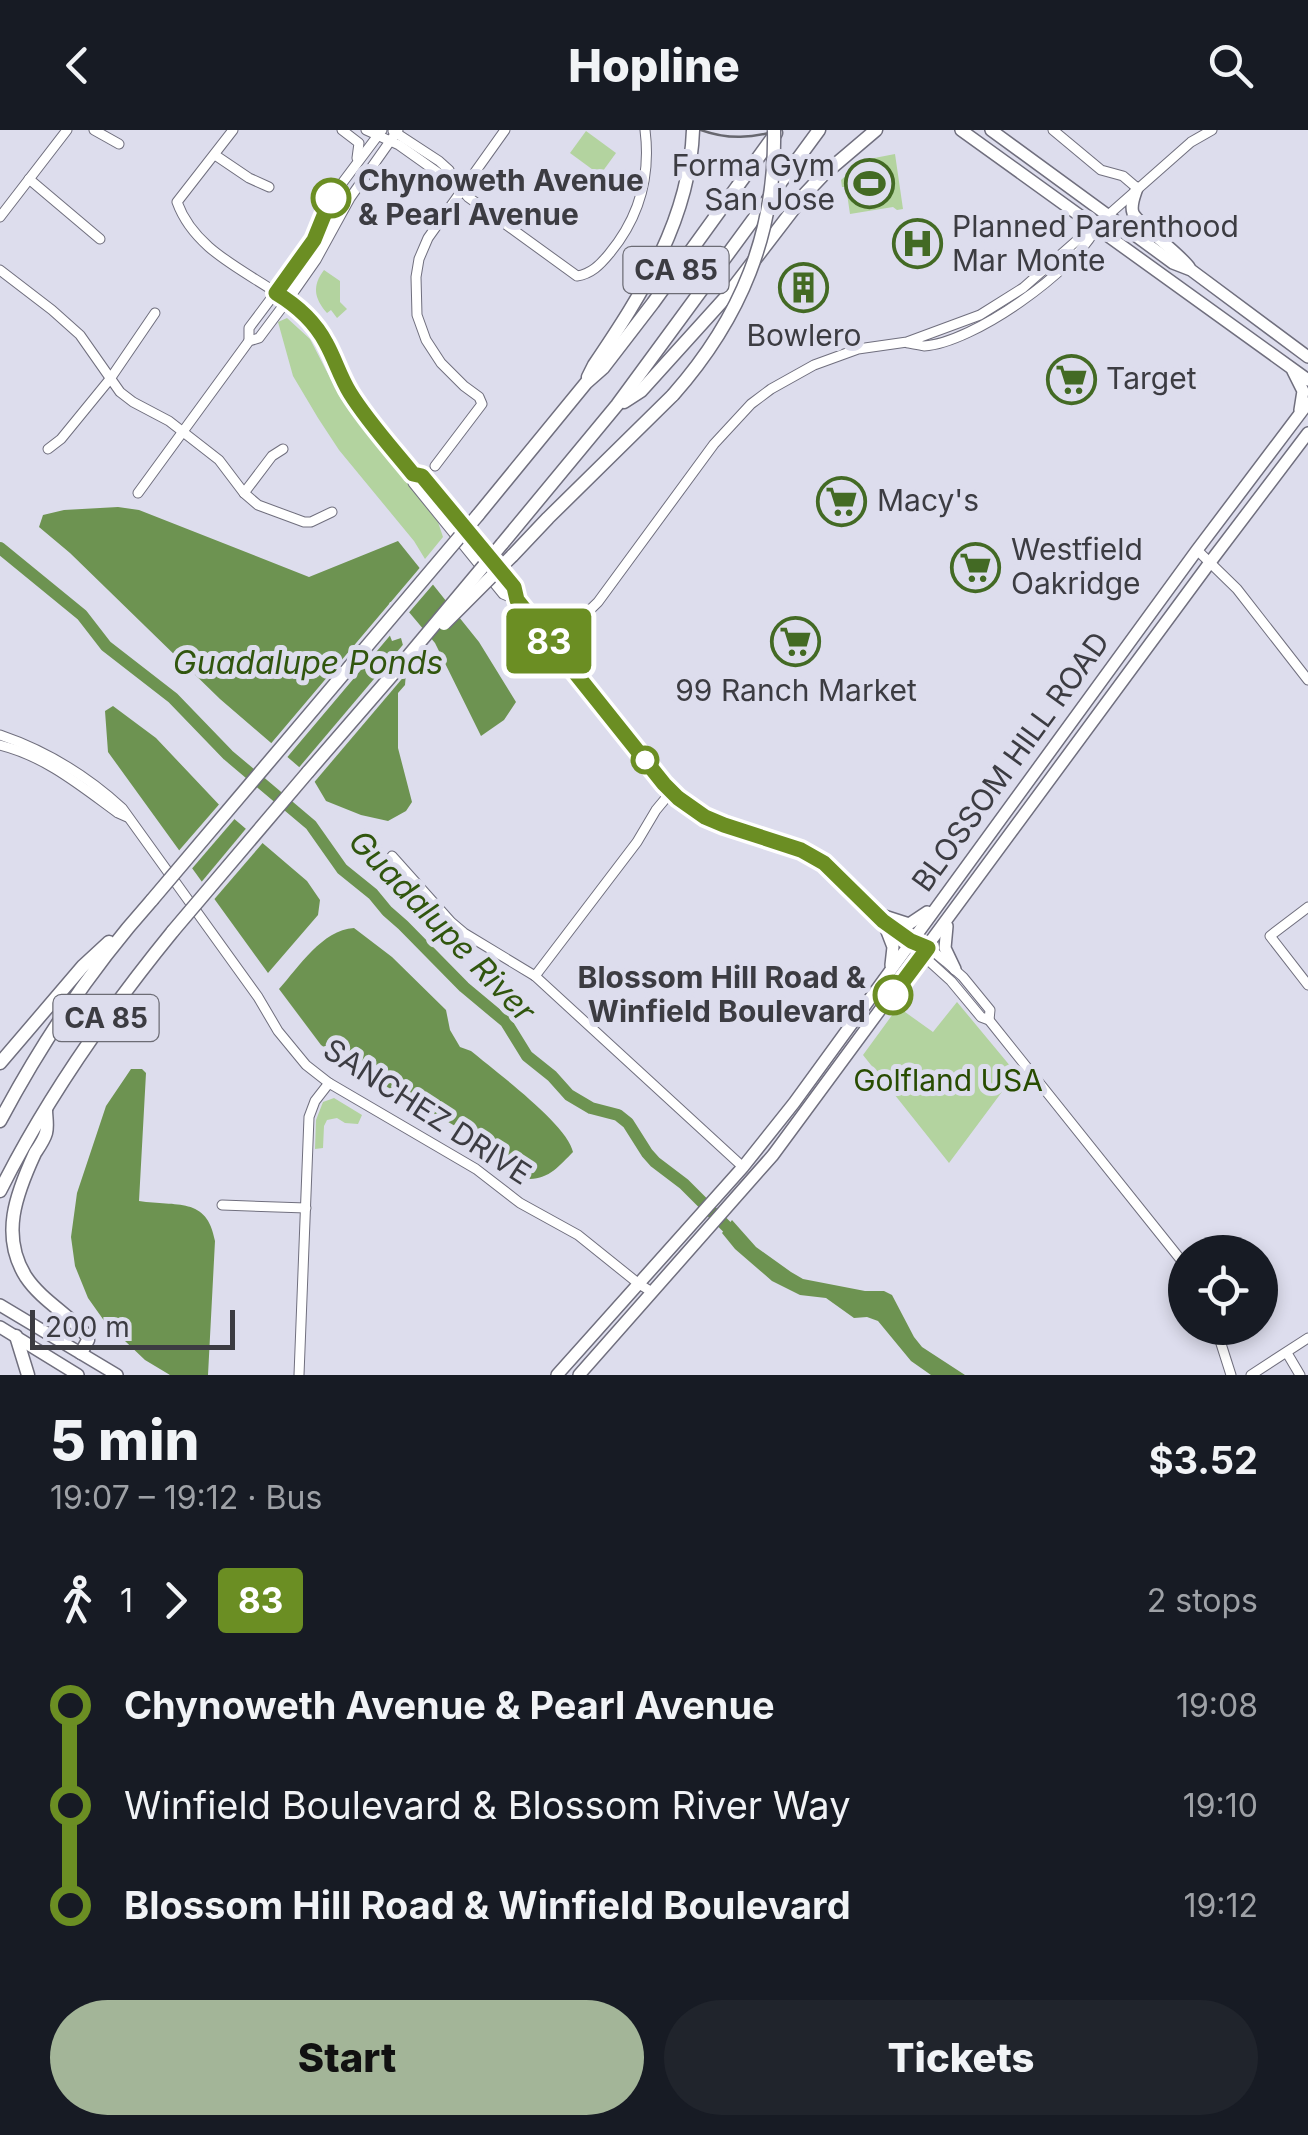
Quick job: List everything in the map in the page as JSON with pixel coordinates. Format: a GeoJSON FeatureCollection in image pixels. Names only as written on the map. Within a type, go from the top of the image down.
{"type":"FeatureCollection","features":[{"type":"Feature","properties":{"kind":"highway"},"geometry":{"type":"LineString","coordinates":[[586,382],[662,254],[682,199],[693,130]]}},
{"type":"Feature","properties":{"kind":"highway"},"geometry":{"type":"LineString","coordinates":[[399,667],[673,394],[699,363],[722,330],[749,276],[770,198],[776,130]]}},
{"type":"Feature","properties":{"kind":"highway","name":"CA 85"},"geometry":{"type":"LineString","coordinates":[[0,1120],[56,1026],[124,932],[478,516],[586,382],[603,368],[776,130]]}},
{"type":"Feature","properties":{"kind":"highway","name":"CA 85"},"geometry":{"type":"LineString","coordinates":[[0,1191],[69,1071],[120,998],[617,406],[819,130]]}},
{"type":"Feature","properties":{"kind":"highway"},"geometry":{"type":"LineString","coordinates":[[617,406],[641,391],[668,363],[726,297],[804,194],[876,130]]}},
{"type":"Feature","properties":{"kind":"highway"},"geometry":{"type":"LineString","coordinates":[[0,1063],[98,950],[124,932]]}},
{"type":"Feature","properties":{"kind":"highway"},"geometry":{"type":"LineString","coordinates":[[46,1110],[48,1131],[16,1198],[11,1232],[26,1276],[88,1336],[81,1353]]}},
{"type":"Feature","properties":{"kind":"highway"},"geometry":{"type":"LineString","coordinates":[[16,1336],[28,1375]]}},
{"type":"Feature","properties":{"kind":"main road"},"geometry":{"type":"LineString","coordinates":[[962,130],[1308,380]]}},
{"type":"Feature","properties":{"kind":"main road"},"geometry":{"type":"LineString","coordinates":[[991,130],[1173,263],[1191,270],[1308,354]]}},
{"type":"Feature","properties":{"kind":"main road"},"geometry":{"type":"LineString","coordinates":[[1138,188],[1132,207],[1135,217],[1180,254],[1191,270]]}},
{"type":"Feature","properties":{"kind":"main road"},"geometry":{"type":"LineString","coordinates":[[1291,368],[1303,391],[1298,417]]}},
{"type":"Feature","properties":{"kind":"main road","name":"BLOSSOM HILL ROAD"},"geometry":{"type":"LineString","coordinates":[[557,1375],[743,1167],[794,1103],[1308,404]]}},
{"type":"Feature","properties":{"kind":"main road","name":"BLOSSOM HILL ROAD"},"geometry":{"type":"LineString","coordinates":[[578,1375],[740,1195],[798,1123],[1308,434]]}},
{"type":"Feature","properties":{"kind":"main road"},"geometry":{"type":"LineString","coordinates":[[879,917],[909,924],[938,903]]}},
{"type":"Feature","properties":{"kind":"main road"},"geometry":{"type":"LineString","coordinates":[[879,917],[893,947],[890,968]]}},
{"type":"Feature","properties":{"kind":"main road"},"geometry":{"type":"LineString","coordinates":[[947,922],[945,948],[955,970]]}},
{"type":"Feature","properties":{"kind":"main road"},"geometry":{"type":"LineString","coordinates":[[794,1103],[798,1123]]}},
{"type":"Feature","properties":{"kind":"main road"},"geometry":{"type":"LineString","coordinates":[[740,1195],[743,1167]]}},
{"type":"Feature","properties":{"kind":"main road"},"geometry":{"type":"LineString","coordinates":[[0,1305],[117,1375]]}},
{"type":"Feature","properties":{"kind":"main road"},"geometry":{"type":"LineString","coordinates":[[0,1327],[68,1372],[81,1353]]}},
{"type":"Feature","properties":{"kind":"street"},"geometry":{"type":"LineString","coordinates":[[0,217],[66,130]]}},
{"type":"Feature","properties":{"kind":"street"},"geometry":{"type":"LineString","coordinates":[[94,130],[119,144]]}},
{"type":"Feature","properties":{"kind":"street"},"geometry":{"type":"LineString","coordinates":[[233,130],[177,202],[204,244],[287,300],[316,327],[353,398],[413,474],[413,483],[504,594],[517,600],[671,792],[692,809],[724,825],[801,850],[824,863],[879,917],[955,970],[990,1010],[990,1020]]}},
{"type":"Feature","properties":{"kind":"street"},"geometry":{"type":"LineString","coordinates":[[342,130],[359,143],[351,172]]}},
{"type":"Feature","properties":{"kind":"street"},"geometry":{"type":"LineString","coordinates":[[366,130],[394,133],[444,176],[453,179],[462,191],[572,274],[582,276],[605,260],[634,216],[645,179],[645,130]]}},
{"type":"Feature","properties":{"kind":"street"},"geometry":{"type":"LineString","coordinates":[[435,466],[482,404],[432,350],[419,324],[419,259],[434,228],[506,130]]}},
{"type":"Feature","properties":{"kind":"street"},"geometry":{"type":"LineString","coordinates":[[1053,130],[1101,170],[1123,176],[1138,188]]}},
{"type":"Feature","properties":{"kind":"street"},"geometry":{"type":"LineString","coordinates":[[553,646],[598,602],[714,444],[770,389],[814,365],[964,323],[1002,302],[1097,227],[1191,142],[1212,130]]}},
{"type":"Feature","properties":{"kind":"street"},"geometry":{"type":"LineString","coordinates":[[249,341],[249,328],[304,256],[328,203],[380,133]]}},
{"type":"Feature","properties":{"kind":"street"},"geometry":{"type":"LineString","coordinates":[[138,493],[249,341],[258,338],[316,260],[350,198],[394,133]]}},
{"type":"Feature","properties":{"kind":"street"},"geometry":{"type":"LineString","coordinates":[[214,154],[269,187]]}},
{"type":"Feature","properties":{"kind":"street"},"geometry":{"type":"LineString","coordinates":[[29,180],[100,239]]}},
{"type":"Feature","properties":{"kind":"street"},"geometry":{"type":"LineString","coordinates":[[0,270],[80,336],[120,392],[183,430],[219,460],[244,494],[258,504],[304,522],[332,512]]}},
{"type":"Feature","properties":{"kind":"street"},"geometry":{"type":"LineString","coordinates":[[48,449],[61,440],[110,379],[155,313]]}},
{"type":"Feature","properties":{"kind":"street"},"geometry":{"type":"LineString","coordinates":[[244,494],[272,456],[282,449]]}},
{"type":"Feature","properties":{"kind":"street"},"geometry":{"type":"LineString","coordinates":[[1197,550],[1237,589],[1308,680]]}},
{"type":"Feature","properties":{"kind":"street"},"geometry":{"type":"LineString","coordinates":[[0,735],[71,767],[122,808],[127,817]]}},
{"type":"Feature","properties":{"kind":"street"},"geometry":{"type":"LineString","coordinates":[[0,745],[40,759],[127,817]]}},
{"type":"Feature","properties":{"kind":"street"},"geometry":{"type":"LineString","coordinates":[[535,976],[671,792]]}},
{"type":"Feature","properties":{"kind":"street","name":"SANCHEZ DRIVE"},"geometry":{"type":"LineString","coordinates":[[127,817],[292,1050],[329,1083],[578,1235],[652,1292]]}},
{"type":"Feature","properties":{"kind":"street"},"geometry":{"type":"LineString","coordinates":[[392,856],[451,922],[535,976],[743,1167]]}},
{"type":"Feature","properties":{"kind":"street"},"geometry":{"type":"LineString","coordinates":[[1308,908],[1270,936],[1308,985]]}},
{"type":"Feature","properties":{"kind":"street"},"geometry":{"type":"LineString","coordinates":[[925,952],[981,1017],[990,1020],[1168,1243]]}},
{"type":"Feature","properties":{"kind":"street"},"geometry":{"type":"LineString","coordinates":[[300,1375],[309,1117],[329,1083]]}},
{"type":"Feature","properties":{"kind":"street"},"geometry":{"type":"LineString","coordinates":[[222,1205],[306,1208]]}},
{"type":"Feature","properties":{"kind":"street"},"geometry":{"type":"LineString","coordinates":[[1252,1375],[1308,1338]]}},
{"type":"Feature","properties":{"kind":"street"},"geometry":{"type":"LineString","coordinates":[[1221,1345],[1231,1375]]}},
{"type":"Feature","properties":{"kind":"street"},"geometry":{"type":"LineString","coordinates":[[1287,1354],[1302,1371]]}},
{"type":"Feature","properties":{"kind":"green space"},"geometry":{"type":"Polygon","coordinates":[[[586,131],[616,153],[600,175],[570,153],[586,131]]]}},
{"type":"Feature","properties":{"kind":"green space","name":"Forma Gym San Jose"},"geometry":{"type":"Polygon","coordinates":[[[895,154],[903,209],[850,214],[846,187],[842,187],[841,180],[864,160],[895,154]]]}},
{"type":"Feature","properties":{"kind":"green space"},"geometry":{"type":"Polygon","coordinates":[[[324,270],[340,281],[340,302],[347,309],[337,318],[331,310],[327,313],[317,297],[316,287],[324,270]]]}},
{"type":"Feature","properties":{"kind":"green space"},"geometry":{"type":"Polygon","coordinates":[[[287,318],[310,339],[341,399],[438,522],[443,537],[425,559],[339,450],[293,376],[278,322],[287,318]]]}},
{"type":"Feature","properties":{"kind":"green space","name":"Golfland USA"},"geometry":{"type":"Polygon","coordinates":[[[957,1002],[1016,1073],[949,1163],[863,1055],[898,1007],[933,1032],[957,1002]]]}},
{"type":"Feature","properties":{"kind":"green space"},"geometry":{"type":"Polygon","coordinates":[[[334,1098],[362,1115],[358,1124],[337,1118],[327,1120],[323,1148],[315,1149],[316,1120],[323,1102],[334,1098]]]}},
{"type":"Feature","properties":{"kind":"water","name":"Guadalupe Ponds"},"geometry":{"type":"Polygon","coordinates":[[[118,507],[139,510],[309,577],[398,541],[479,642],[516,702],[504,720],[481,736],[435,643],[403,605],[390,602],[389,632],[392,641],[401,638],[407,660],[405,685],[398,693],[398,748],[412,802],[406,811],[388,821],[326,801],[313,779],[220,699],[39,527],[43,515],[118,507]]]}},
{"type":"Feature","properties":{"kind":"water","name":"Guadalupe Ponds"},"geometry":{"type":"Polygon","coordinates":[[[113,706],[156,738],[225,811],[307,881],[320,900],[318,915],[268,973],[108,752],[105,711],[113,706]]]}},
{"type":"Feature","properties":{"kind":"water"},"geometry":{"type":"Polygon","coordinates":[[[354,928],[392,957],[446,1010],[450,1030],[460,1047],[471,1051],[513,1085],[558,1128],[573,1152],[559,1166],[543,1177],[530,1179],[476,1138],[321,1045],[279,989],[321,942],[354,928]]]}},
{"type":"Feature","properties":{"kind":"water"},"geometry":{"type":"Polygon","coordinates":[[[131,1069],[146,1073],[139,1201],[178,1204],[197,1210],[211,1227],[215,1241],[208,1375],[170,1375],[145,1360],[105,1322],[88,1298],[75,1266],[71,1237],[77,1193],[106,1106],[131,1069]]]}},
{"type":"Feature","properties":{"kind":"water"},"geometry":{"type":"Polygon","coordinates":[[[732,1220],[756,1247],[803,1279],[892,1295],[922,1347],[965,1375],[931,1375],[911,1361],[878,1321],[854,1318],[826,1298],[800,1295],[772,1281],[722,1233],[732,1220]]]}},
{"type":"Feature","properties":{"kind":"pier"},"geometry":{"type":"Polygon","coordinates":[[[423,564],[436,581],[406,616],[400,609],[391,611],[393,632],[284,761],[268,747],[423,564]]]}},
{"type":"Feature","properties":{"kind":"pier"},"geometry":{"type":"Polygon","coordinates":[[[407,640],[412,667],[311,786],[296,771],[407,640]]]}},
{"type":"Feature","properties":{"kind":"pier"},"geometry":{"type":"Polygon","coordinates":[[[222,801],[238,815],[189,872],[176,854],[222,801]]]}},
{"type":"Feature","properties":{"kind":"pier"},"geometry":{"type":"Polygon","coordinates":[[[249,825],[266,839],[211,903],[199,885],[249,825]]]}},
{"type":"Feature","properties":{"kind":"waterway","name":"Guadalupe River"},"geometry":{"type":"LineString","coordinates":[[0,548],[82,615],[106,646],[173,698],[228,755],[311,825],[342,869],[373,894],[464,987],[506,1022],[527,1056],[569,1095],[628,1123],[655,1162],[684,1184],[737,1237]]}},
{"type":"Feature","properties":{"kind":"tram line"},"geometry":{"type":"LineString","coordinates":[[701,130],[740,137],[780,130]]}},
{"type":"Feature","properties":{"kind":"bus line","name":"83"},"geometry":{"type":"LineString","coordinates":[[331,198],[314,240],[276,293],[316,327],[361,409],[514,587],[517,600],[671,792],[705,817],[801,850],[824,863],[883,921],[928,948],[893,995]]}},
{"type":"Feature","properties":{"kind":"place","name":"Forma Gym San Jose"},"geometry":{"type":"Point","coordinates":[870,183]}},
{"type":"Feature","properties":{"kind":"place","name":"Chynoweth Avenue & Pearl Avenue"},"geometry":{"type":"Point","coordinates":[331,198]}},
{"type":"Feature","properties":{"kind":"place","name":"Planned Parenthood Mar Monte"},"geometry":{"type":"Point","coordinates":[917,244]}},
{"type":"Feature","properties":{"kind":"place","name":"Bowlero"},"geometry":{"type":"Point","coordinates":[804,287]}},
{"type":"Feature","properties":{"kind":"place","name":"Target"},"geometry":{"type":"Point","coordinates":[1071,379]}},
{"type":"Feature","properties":{"kind":"place","name":"Macy's"},"geometry":{"type":"Point","coordinates":[842,501]}},
{"type":"Feature","properties":{"kind":"place","name":"Westfield Oakridge"},"geometry":{"type":"Point","coordinates":[976,567]}},
{"type":"Feature","properties":{"kind":"place","name":"99 Ranch Market"},"geometry":{"type":"Point","coordinates":[796,642]}},
{"type":"Feature","properties":{"kind":"place","name":"Blossom Hill Road & Winfield Boulevard"},"geometry":{"type":"Point","coordinates":[893,995]}}]}
